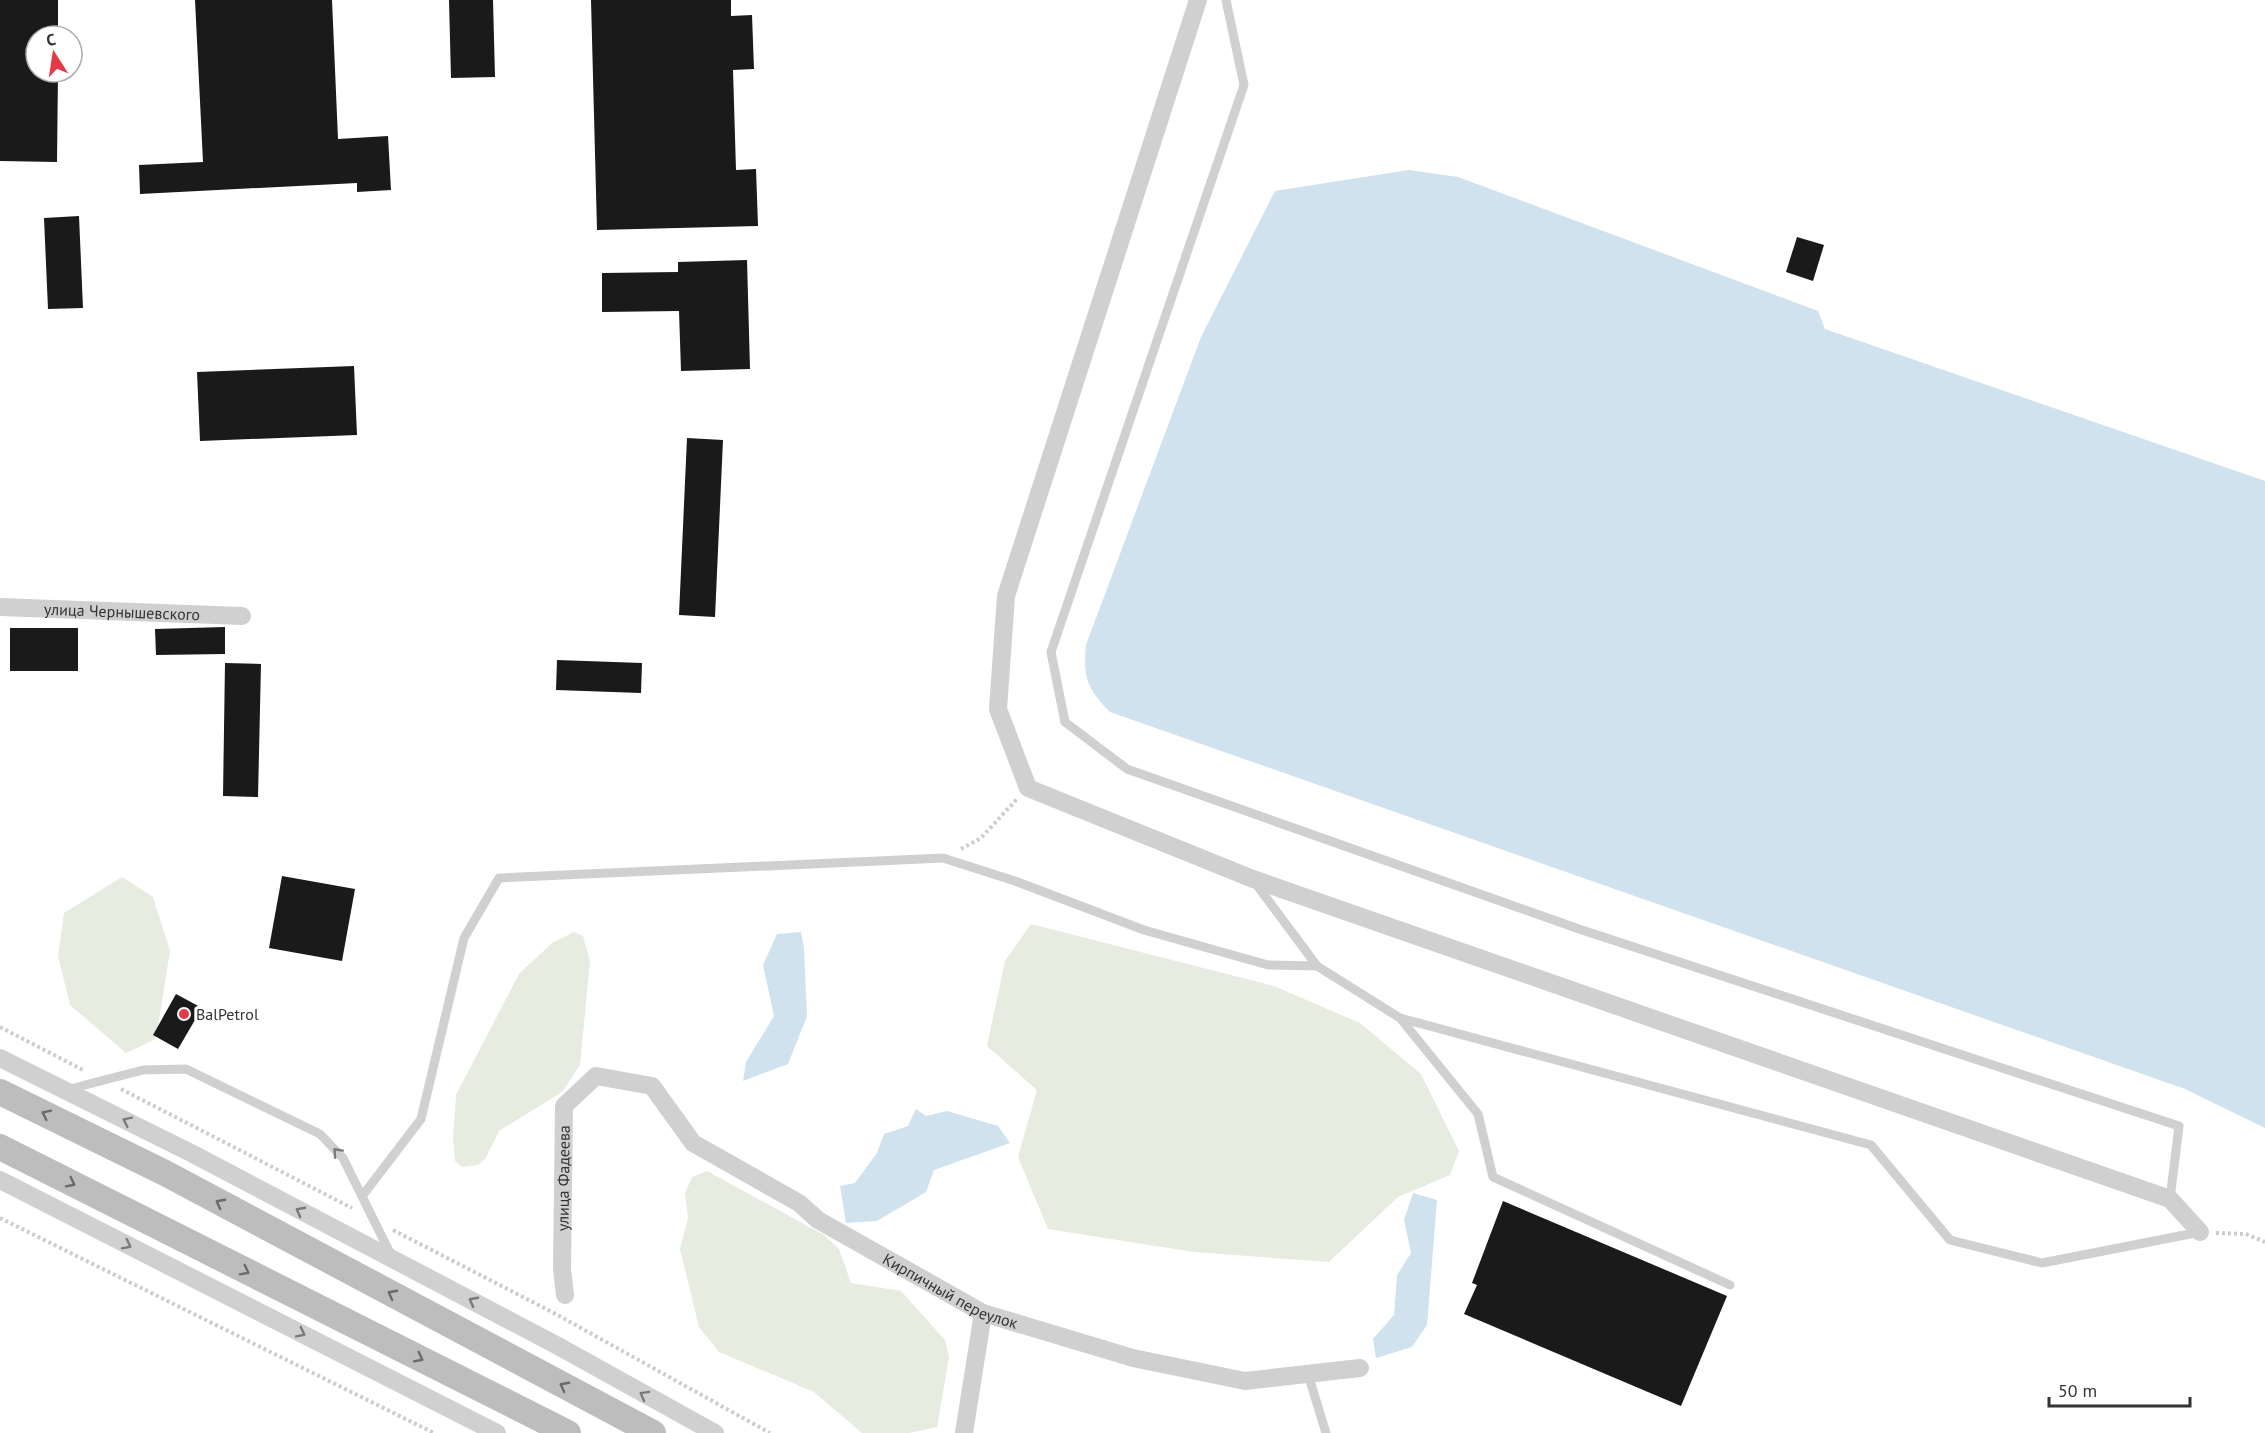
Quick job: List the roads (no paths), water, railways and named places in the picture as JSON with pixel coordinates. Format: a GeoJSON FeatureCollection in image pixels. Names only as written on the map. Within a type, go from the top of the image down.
{"type":"FeatureCollection","features":[{"type":"Feature","properties":{"kind":"main road"},"geometry":{"type":"LineString","coordinates":[[0,1092],[165,1173],[653,1433]]}},
{"type":"Feature","properties":{"kind":"main road"},"geometry":{"type":"LineString","coordinates":[[0,1147],[568,1433]]}},
{"type":"Feature","properties":{"kind":"street"},"geometry":{"type":"LineString","coordinates":[[1198,0],[1006,596],[998,709],[1028,788],[1253,879],[2170,1199],[2200,1232]]}},
{"type":"Feature","properties":{"kind":"street","name":"улица Чернышевского"},"geometry":{"type":"LineString","coordinates":[[0,607],[242,615]]}},
{"type":"Feature","properties":{"kind":"street"},"geometry":{"type":"LineString","coordinates":[[0,1058],[393,1259],[558,1346],[698,1428],[715,1433]]}},
{"type":"Feature","properties":{"kind":"street","name":"улица Фадеева"},"geometry":{"type":"LineString","coordinates":[[565,1296],[562,1269],[564,1106],[596,1076]]}},
{"type":"Feature","properties":{"kind":"street","name":"Кирпичный переулок"},"geometry":{"type":"LineString","coordinates":[[596,1076],[652,1086],[693,1143],[799,1203],[818,1220],[983,1313],[1133,1358],[1245,1381],[1360,1368]]}},
{"type":"Feature","properties":{"kind":"street"},"geometry":{"type":"LineString","coordinates":[[0,1180],[497,1433]]}},
{"type":"Feature","properties":{"kind":"street"},"geometry":{"type":"LineString","coordinates":[[964,1433],[983,1313]]}},
{"type":"Feature","properties":{"kind":"lane"},"geometry":{"type":"LineString","coordinates":[[1226,0],[1244,85],[1051,652],[1065,722],[1127,769],[1579,929],[2179,1126],[2170,1199]]}},
{"type":"Feature","properties":{"kind":"lane"},"geometry":{"type":"LineString","coordinates":[[363,1195],[421,1119],[465,939],[499,878],[943,858],[1015,881],[1144,930],[1268,965],[1317,966]]}},
{"type":"Feature","properties":{"kind":"lane"},"geometry":{"type":"LineString","coordinates":[[1253,879],[1317,966],[1400,1018],[1871,1145],[1950,1240],[2042,1263],[2200,1232]]}},
{"type":"Feature","properties":{"kind":"lane"},"geometry":{"type":"LineString","coordinates":[[1400,1018],[1478,1114],[1493,1177],[1730,1285]]}},
{"type":"Feature","properties":{"kind":"lane"},"geometry":{"type":"LineString","coordinates":[[65,1090],[144,1070],[186,1069],[320,1134],[343,1158],[393,1259]]}},
{"type":"Feature","properties":{"kind":"lane"},"geometry":{"type":"LineString","coordinates":[[1308,1374],[1326,1433]]}},
{"type":"Feature","properties":{"kind":"water"},"geometry":{"type":"Polygon","coordinates":[[[1409,170],[1458,177],[1818,311],[1825,329],[2265,481],[2265,1128],[2185,1089],[1110,712],[1102,704],[1088,682],[1085,666],[1086,645],[1201,337],[1275,191],[1409,170]]]}},
{"type":"Feature","properties":{"kind":"water"},"geometry":{"type":"Polygon","coordinates":[[[801,932],[807,1016],[788,1064],[743,1081],[746,1062],[774,1016],[763,965],[777,934],[801,932]]]}},
{"type":"Feature","properties":{"kind":"water"},"geometry":{"type":"Polygon","coordinates":[[[916,1109],[926,1116],[947,1111],[998,1126],[1010,1143],[934,1170],[926,1192],[877,1221],[846,1223],[840,1186],[855,1183],[877,1153],[884,1134],[908,1126],[916,1109]]]}},
{"type":"Feature","properties":{"kind":"water"},"geometry":{"type":"Polygon","coordinates":[[[1413,1193],[1437,1200],[1427,1325],[1412,1347],[1376,1358],[1373,1339],[1394,1315],[1397,1275],[1411,1253],[1404,1220],[1413,1193]]]}},
{"type":"Feature","properties":{"kind":"place","name":"BalPetrol"},"geometry":{"type":"Point","coordinates":[184,1014]}}]}
